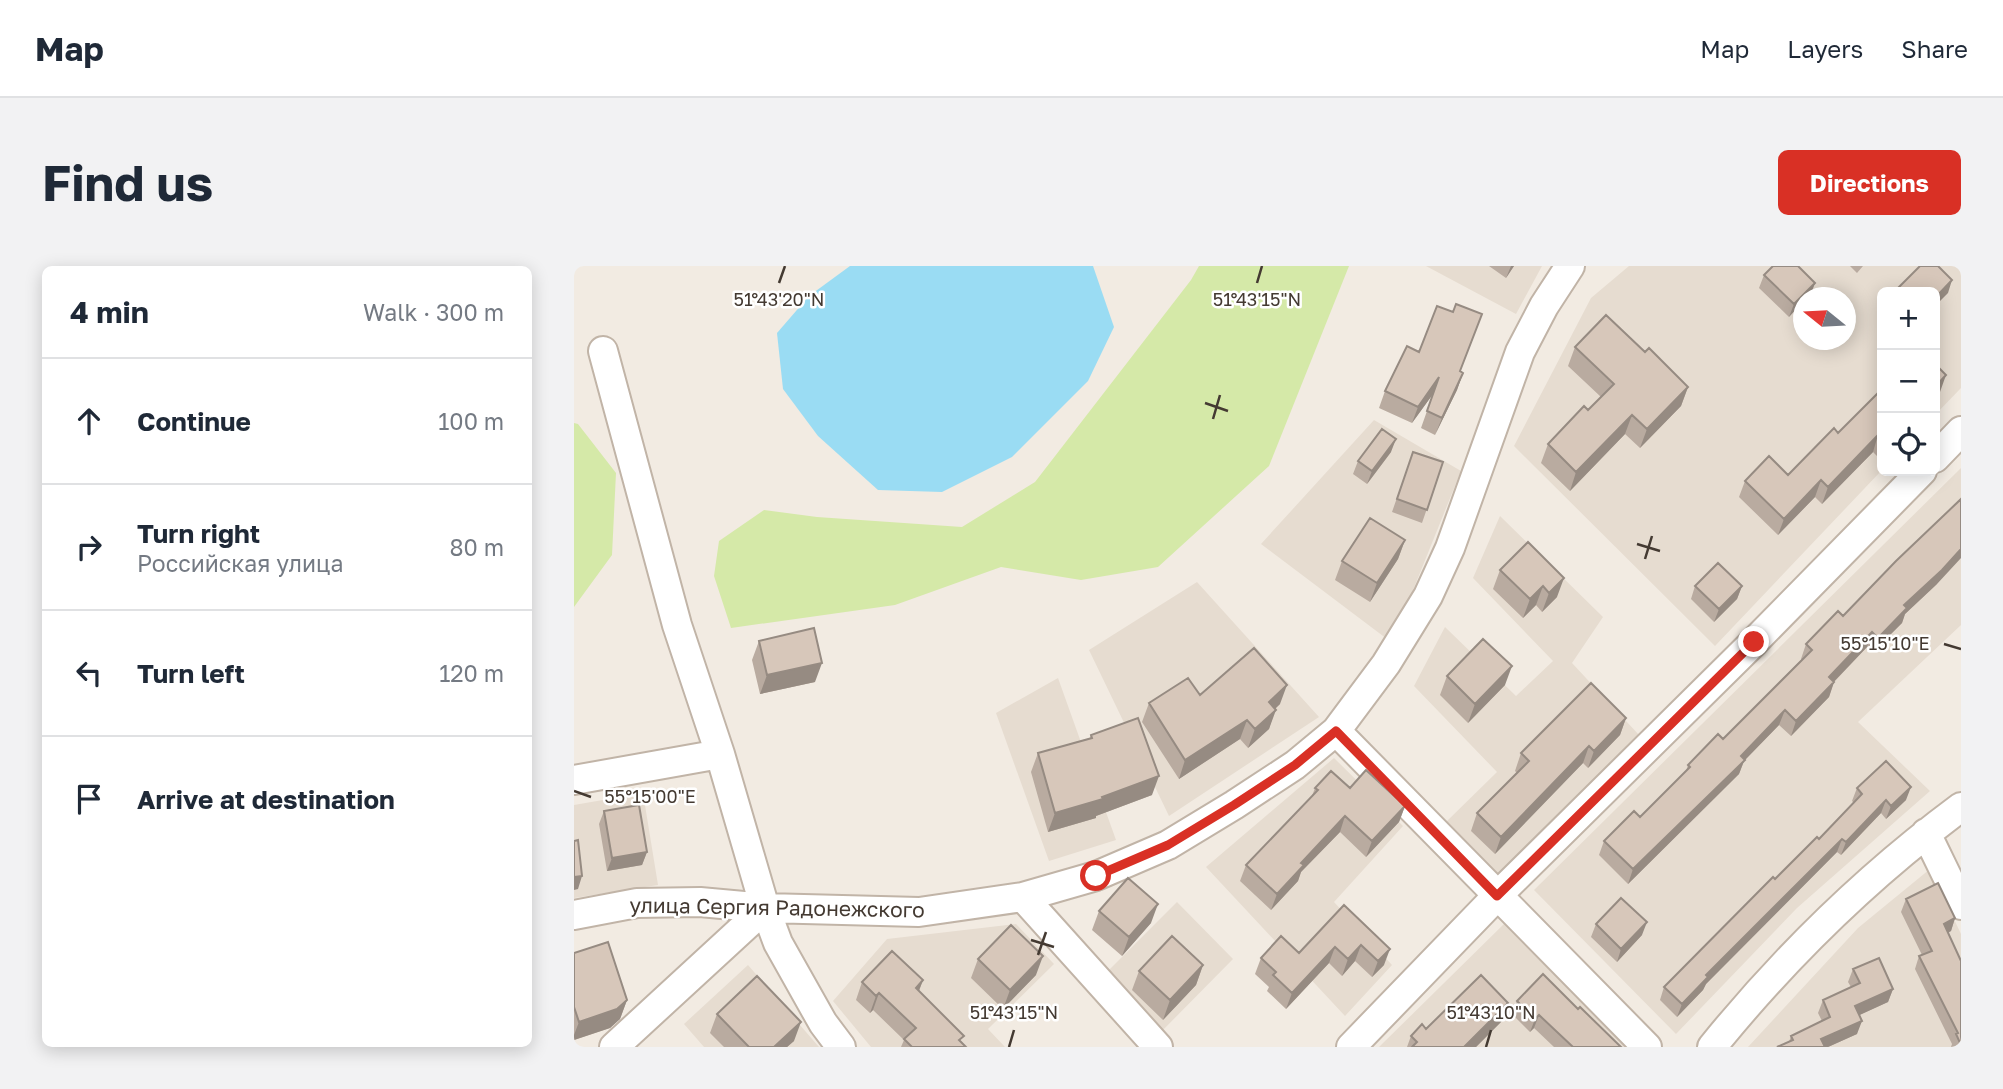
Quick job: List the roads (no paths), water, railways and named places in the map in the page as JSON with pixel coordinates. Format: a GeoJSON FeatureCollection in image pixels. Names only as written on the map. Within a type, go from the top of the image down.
{"type":"FeatureCollection","features":[{"type":"Feature","properties":{"kind":"street","name":"улица Сергия Радонежского"},"geometry":{"type":"LineString","coordinates":[[574,915],[637,903],[700,902],[765,908],[919,912],[1023,897],[1096,876],[1168,845],[1234,805],[1295,765],[1336,731],[1386,664],[1428,596],[1450,548],[1520,352],[1544,306],[1570,266]]}},
{"type":"Feature","properties":{"kind":"street"},"geometry":{"type":"LineString","coordinates":[[603,351],[677,625],[720,754],[765,908],[778,943],[823,1023],[841,1047]]}},
{"type":"Feature","properties":{"kind":"street"},"geometry":{"type":"LineString","coordinates":[[1940,453],[1961,432]]}},
{"type":"Feature","properties":{"kind":"street"},"geometry":{"type":"LineString","coordinates":[[1351,1047],[1497,896],[1917,476]]}},
{"type":"Feature","properties":{"kind":"street"},"geometry":{"type":"LineString","coordinates":[[1336,731],[1647,1047]]}},
{"type":"Feature","properties":{"kind":"street"},"geometry":{"type":"LineString","coordinates":[[574,780],[720,754]]}},
{"type":"Feature","properties":{"kind":"street"},"geometry":{"type":"LineString","coordinates":[[1712,1047],[1745,1007],[1821,927],[1926,833],[1961,807]]}},
{"type":"Feature","properties":{"kind":"street"},"geometry":{"type":"LineString","coordinates":[[1926,833],[1961,905]]}},
{"type":"Feature","properties":{"kind":"street"},"geometry":{"type":"LineString","coordinates":[[1023,897],[1158,1047]]}},
{"type":"Feature","properties":{"kind":"street"},"geometry":{"type":"LineString","coordinates":[[614,1047],[765,908]]}},
{"type":"Feature","properties":{"kind":"water"},"geometry":{"type":"Polygon","coordinates":[[[850,266],[1093,266],[1114,327],[1088,381],[1012,457],[942,492],[878,490],[818,436],[783,389],[777,333],[809,296],[850,266]]]}}]}
